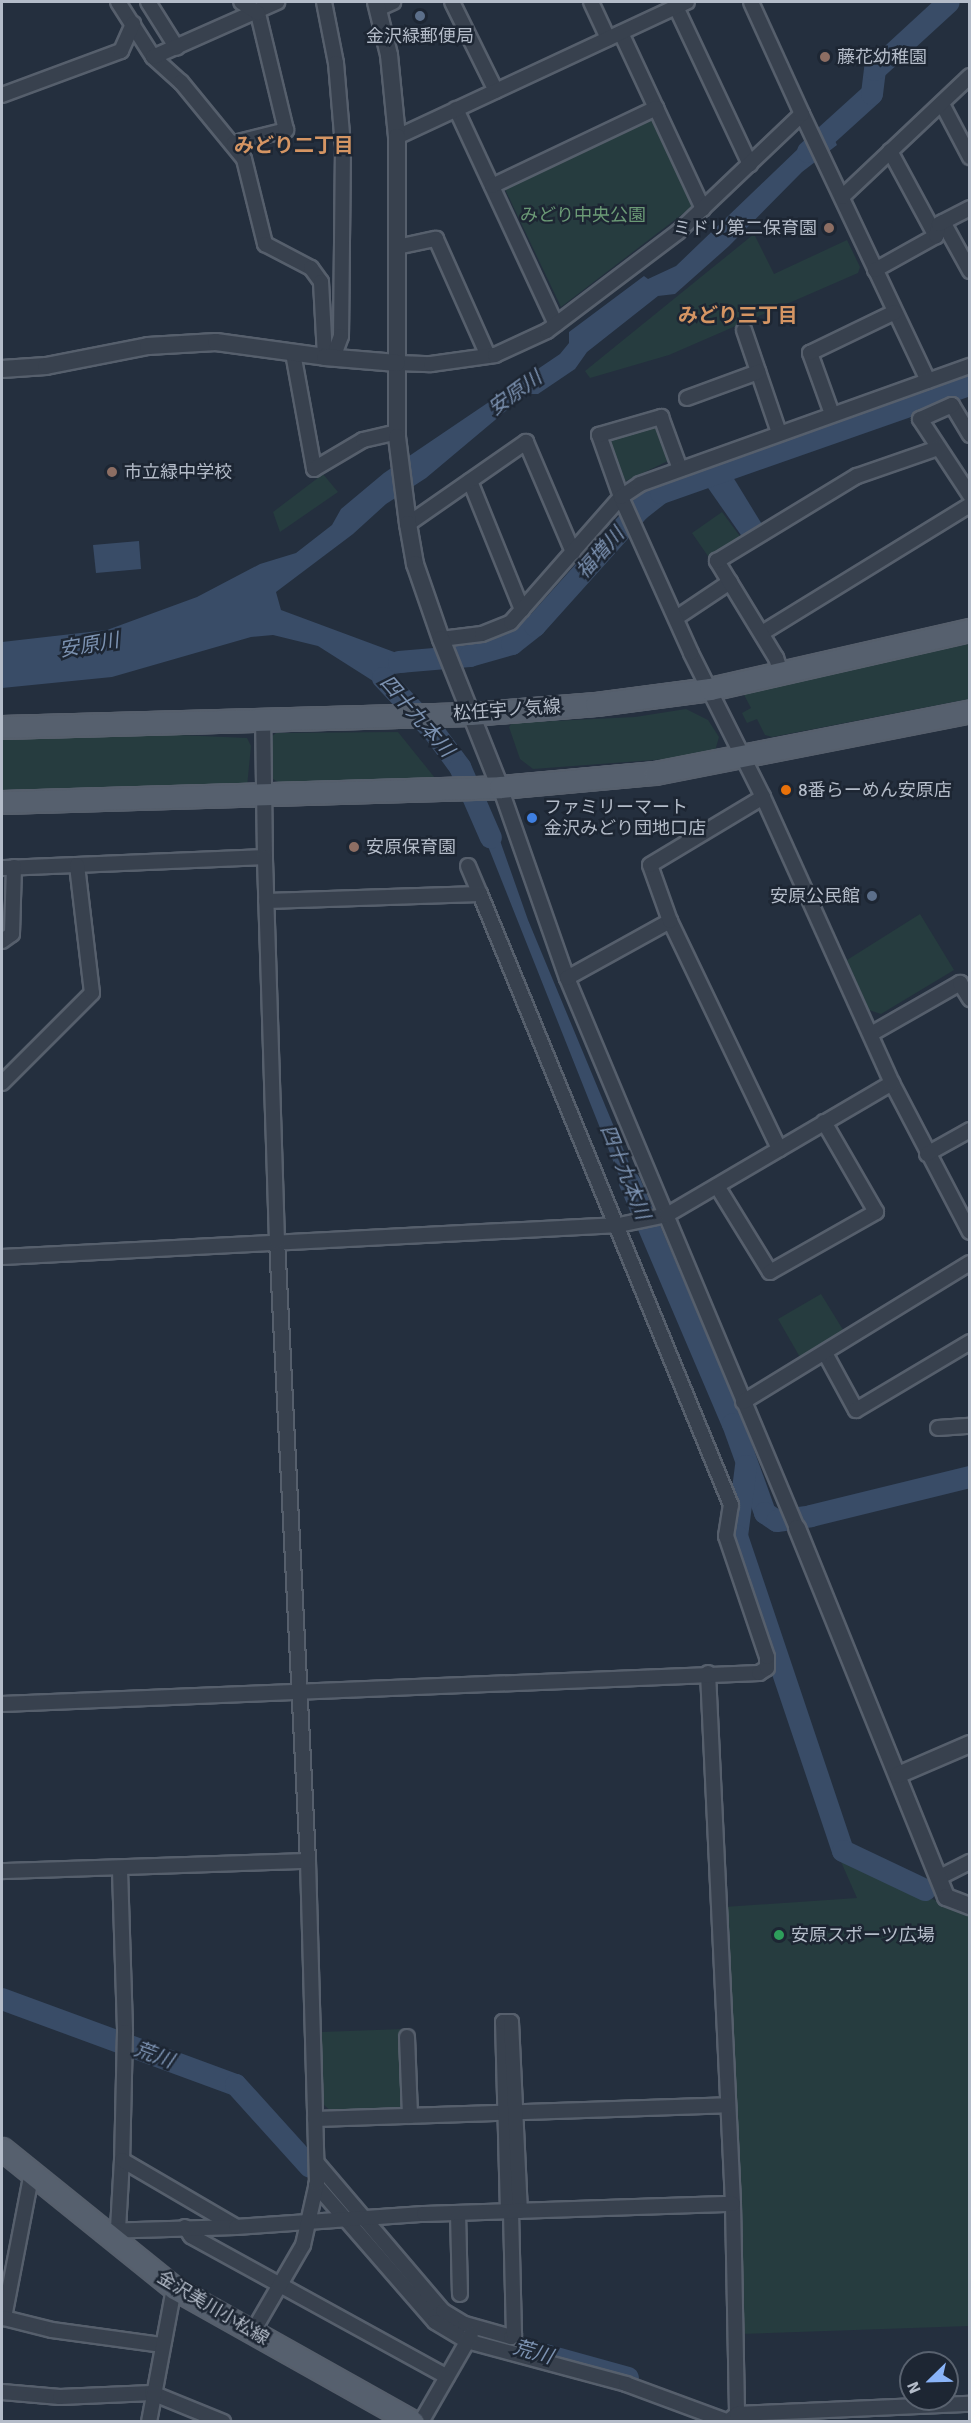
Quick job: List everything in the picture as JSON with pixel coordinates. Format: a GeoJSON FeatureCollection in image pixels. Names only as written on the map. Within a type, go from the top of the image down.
{"type":"FeatureCollection","features":[{"type":"Feature","properties":{"kind":"main road","name":"松任宇ノ気線"},"geometry":{"type":"LineString","coordinates":[[2,727],[404,717],[597,704],[710,689],[969,630]]}},
{"type":"Feature","properties":{"kind":"main road"},"geometry":{"type":"LineString","coordinates":[[2,802],[490,788],[655,773],[744,758],[969,711]]}},
{"type":"Feature","properties":{"kind":"main road","name":"金沢美川小松線"},"geometry":{"type":"LineString","coordinates":[[2,2149],[111,2230],[174,2288],[413,2421]]}},
{"type":"Feature","properties":{"kind":"street"},"geometry":{"type":"LineString","coordinates":[[118,2],[153,57],[181,82],[234,143],[244,159],[265,244],[311,268],[321,282],[329,358]]}},
{"type":"Feature","properties":{"kind":"street"},"geometry":{"type":"LineString","coordinates":[[148,2],[177,48]]}},
{"type":"Feature","properties":{"kind":"street"},"geometry":{"type":"LineString","coordinates":[[234,143],[286,130],[258,14],[241,2]]}},
{"type":"Feature","properties":{"kind":"street"},"geometry":{"type":"LineString","coordinates":[[153,57],[258,14],[277,2]]}},
{"type":"Feature","properties":{"kind":"street"},"geometry":{"type":"LineString","coordinates":[[324,2],[336,63],[343,147],[341,336],[329,358]]}},
{"type":"Feature","properties":{"kind":"street"},"geometry":{"type":"LineString","coordinates":[[452,2],[496,91]]}},
{"type":"Feature","properties":{"kind":"street"},"geometry":{"type":"LineString","coordinates":[[591,2],[615,35],[656,108],[703,209]]}},
{"type":"Feature","properties":{"kind":"street"},"geometry":{"type":"LineString","coordinates":[[751,2],[928,381]]}},
{"type":"Feature","properties":{"kind":"street"},"geometry":{"type":"LineString","coordinates":[[382,4],[397,137],[398,457],[415,564],[454,671],[462,714],[661,1216],[797,1528],[946,1897],[969,1906]]}},
{"type":"Feature","properties":{"kind":"street"},"geometry":{"type":"LineString","coordinates":[[397,137],[682,4],[750,164]]}},
{"type":"Feature","properties":{"kind":"street"},"geometry":{"type":"LineString","coordinates":[[2,95],[122,51],[133,24]]}},
{"type":"Feature","properties":{"kind":"street"},"geometry":{"type":"LineString","coordinates":[[842,197],[969,76]]}},
{"type":"Feature","properties":{"kind":"street"},"geometry":{"type":"LineString","coordinates":[[942,104],[969,157]]}},
{"type":"Feature","properties":{"kind":"street"},"geometry":{"type":"LineString","coordinates":[[492,186],[656,108]]}},
{"type":"Feature","properties":{"kind":"street"},"geometry":{"type":"LineString","coordinates":[[456,109],[556,324]]}},
{"type":"Feature","properties":{"kind":"street"},"geometry":{"type":"LineString","coordinates":[[2,369],[46,366],[148,346],[216,342],[329,358],[397,363],[431,364],[488,356],[556,324],[678,232],[750,164],[805,119]]}},
{"type":"Feature","properties":{"kind":"street"},"geometry":{"type":"LineString","coordinates":[[890,151],[936,236]]}},
{"type":"Feature","properties":{"kind":"street"},"geometry":{"type":"LineString","coordinates":[[875,270],[936,236],[943,222],[969,208]]}},
{"type":"Feature","properties":{"kind":"street"},"geometry":{"type":"LineString","coordinates":[[943,222],[969,271]]}},
{"type":"Feature","properties":{"kind":"street"},"geometry":{"type":"LineString","coordinates":[[397,247],[436,239],[488,356]]}},
{"type":"Feature","properties":{"kind":"street"},"geometry":{"type":"LineString","coordinates":[[832,414],[810,353],[895,312]]}},
{"type":"Feature","properties":{"kind":"street"},"geometry":{"type":"LineString","coordinates":[[744,330],[779,433]]}},
{"type":"Feature","properties":{"kind":"street"},"geometry":{"type":"LineString","coordinates":[[293,353],[314,469],[363,440],[397,432]]}},
{"type":"Feature","properties":{"kind":"street"},"geometry":{"type":"LineString","coordinates":[[443,644],[482,634],[511,622],[573,552],[640,484],[969,366]]}},
{"type":"Feature","properties":{"kind":"street"},"geometry":{"type":"LineString","coordinates":[[687,398],[758,372]]}},
{"type":"Feature","properties":{"kind":"street"},"geometry":{"type":"LineString","coordinates":[[969,435],[952,405],[920,419],[969,495]]}},
{"type":"Feature","properties":{"kind":"street"},"geometry":{"type":"LineString","coordinates":[[680,469],[660,417],[599,435],[624,502],[676,618],[763,796],[892,1083],[969,1232]]}},
{"type":"Feature","properties":{"kind":"street"},"geometry":{"type":"LineString","coordinates":[[408,524],[526,442],[573,552]]}},
{"type":"Feature","properties":{"kind":"street"},"geometry":{"type":"LineString","coordinates":[[781,673],[762,633],[717,561],[857,476],[938,448]]}},
{"type":"Feature","properties":{"kind":"street"},"geometry":{"type":"LineString","coordinates":[[470,481],[522,610]]}},
{"type":"Feature","properties":{"kind":"street"},"geometry":{"type":"LineString","coordinates":[[762,633],[969,505]]}},
{"type":"Feature","properties":{"kind":"street"},"geometry":{"type":"LineString","coordinates":[[676,618],[730,582]]}},
{"type":"Feature","properties":{"kind":"street"},"geometry":{"type":"LineString","coordinates":[[252,2333],[303,2245],[316,2185],[308,1861],[277,1241],[263,795],[263,720]]}},
{"type":"Feature","properties":{"kind":"street"},"geometry":{"type":"LineString","coordinates":[[763,796],[650,865],[670,921],[779,1149]]}},
{"type":"Feature","properties":{"kind":"street"},"geometry":{"type":"LineString","coordinates":[[2,941],[12,934],[8,867],[265,857]]}},
{"type":"Feature","properties":{"kind":"street"},"geometry":{"type":"LineString","coordinates":[[2,1083],[92,993],[77,865]]}},
{"type":"Feature","properties":{"kind":"street"},"geometry":{"type":"LineString","coordinates":[[2,1704],[708,1673],[759,1673],[767,1668],[767,1657],[726,1536],[731,1505],[623,1224],[468,866]]}},
{"type":"Feature","properties":{"kind":"street"},"geometry":{"type":"LineString","coordinates":[[266,901],[480,894]]}},
{"type":"Feature","properties":{"kind":"street"},"geometry":{"type":"LineString","coordinates":[[567,978],[670,921]]}},
{"type":"Feature","properties":{"kind":"street"},"geometry":{"type":"LineString","coordinates":[[871,1034],[960,983],[969,999]]}},
{"type":"Feature","properties":{"kind":"street"},"geometry":{"type":"LineString","coordinates":[[2,1257],[623,1224],[661,1216],[717,1186],[892,1083]]}},
{"type":"Feature","properties":{"kind":"street"},"geometry":{"type":"LineString","coordinates":[[717,1186],[770,1272],[876,1212],[825,1122]]}},
{"type":"Feature","properties":{"kind":"street"},"geometry":{"type":"LineString","coordinates":[[927,1154],[969,1130]]}},
{"type":"Feature","properties":{"kind":"street"},"geometry":{"type":"LineString","coordinates":[[743,1402],[969,1263]]}},
{"type":"Feature","properties":{"kind":"street"},"geometry":{"type":"LineString","coordinates":[[825,1353],[856,1410],[969,1342]]}},
{"type":"Feature","properties":{"kind":"street"},"geometry":{"type":"LineString","coordinates":[[939,1428],[969,1426]]}},
{"type":"Feature","properties":{"kind":"street"},"geometry":{"type":"LineString","coordinates":[[708,1673],[732,2204],[733,2418]]}},
{"type":"Feature","properties":{"kind":"street"},"geometry":{"type":"LineString","coordinates":[[898,1775],[969,1744]]}},
{"type":"Feature","properties":{"kind":"street"},"geometry":{"type":"LineString","coordinates":[[2,1871],[120,1870],[308,1861]]}},
{"type":"Feature","properties":{"kind":"street"},"geometry":{"type":"LineString","coordinates":[[938,1878],[969,1862]]}},
{"type":"Feature","properties":{"kind":"street"},"geometry":{"type":"LineString","coordinates":[[120,1870],[125,2056],[122,2160],[111,2230],[236,2227],[363,2217],[458,2213],[732,2204]]}},
{"type":"Feature","properties":{"kind":"street"},"geometry":{"type":"LineString","coordinates":[[316,2163],[443,2311],[475,2327],[514,2336],[510,2112],[511,2022],[503,2022],[510,2112]]}},
{"type":"Feature","properties":{"kind":"street"},"geometry":{"type":"LineString","coordinates":[[407,2037],[410,2116]]}},
{"type":"Feature","properties":{"kind":"street"},"geometry":{"type":"LineString","coordinates":[[315,2119],[728,2104]]}},
{"type":"Feature","properties":{"kind":"street"},"geometry":{"type":"LineString","coordinates":[[122,2160],[236,2227]]}},
{"type":"Feature","properties":{"kind":"street"},"geometry":{"type":"LineString","coordinates":[[32,2172],[7,2278],[3,2323],[161,2345]]}},
{"type":"Feature","properties":{"kind":"street"},"geometry":{"type":"LineString","coordinates":[[316,2185],[435,2322],[467,2341],[626,2384],[733,2418],[969,2404]]}},
{"type":"Feature","properties":{"kind":"street"},"geometry":{"type":"LineString","coordinates":[[458,2213],[460,2294]]}},
{"type":"Feature","properties":{"kind":"street"},"geometry":{"type":"LineString","coordinates":[[186,2227],[191,2236],[447,2377]]}},
{"type":"Feature","properties":{"kind":"street"},"geometry":{"type":"LineString","coordinates":[[149,2421],[161,2345],[174,2288]]}},
{"type":"Feature","properties":{"kind":"street"},"geometry":{"type":"LineString","coordinates":[[422,2421],[475,2327]]}},
{"type":"Feature","properties":{"kind":"street"},"geometry":{"type":"LineString","coordinates":[[2,2392],[60,2397],[152,2393],[223,2421]]}},
{"type":"Feature","properties":{"kind":"green space","name":"みどり中央公園"},"geometry":{"type":"Polygon","coordinates":[[[649,118],[655,122],[693,206],[561,307],[503,185],[649,118]]]}},
{"type":"Feature","properties":{"kind":"green space"},"geometry":{"type":"Polygon","coordinates":[[[754,234],[774,274],[847,240],[860,267],[858,273],[669,355],[590,378],[585,371],[754,234]]]}},
{"type":"Feature","properties":{"kind":"green space"},"geometry":{"type":"Polygon","coordinates":[[[653,427],[658,429],[670,460],[624,482],[609,446],[613,439],[653,427]]]}},
{"type":"Feature","properties":{"kind":"green space"},"geometry":{"type":"Polygon","coordinates":[[[323,474],[338,492],[280,532],[273,512],[323,474]]]}},
{"type":"Feature","properties":{"kind":"green space"},"geometry":{"type":"Polygon","coordinates":[[[722,512],[742,539],[710,559],[692,533],[722,512]]]}},
{"type":"Feature","properties":{"kind":"green space"},"geometry":{"type":"Polygon","coordinates":[[[969,644],[969,699],[772,737],[765,735],[757,719],[747,723],[742,713],[751,708],[742,691],[969,644]]]}},
{"type":"Feature","properties":{"kind":"green space"},"geometry":{"type":"Polygon","coordinates":[[[686,709],[708,720],[719,737],[715,751],[681,758],[533,769],[520,759],[509,727],[512,723],[635,717],[686,709]]]}},
{"type":"Feature","properties":{"kind":"green space"},"geometry":{"type":"Polygon","coordinates":[[[398,732],[435,778],[281,784],[273,779],[271,737],[276,733],[398,732]]]}},
{"type":"Feature","properties":{"kind":"green space"},"geometry":{"type":"Polygon","coordinates":[[[132,733],[247,738],[251,746],[247,787],[2,790],[2,737],[132,733]]]}},
{"type":"Feature","properties":{"kind":"green space"},"geometry":{"type":"Polygon","coordinates":[[[920,914],[954,970],[881,1014],[869,1010],[847,960],[920,914]]]}},
{"type":"Feature","properties":{"kind":"green space"},"geometry":{"type":"Polygon","coordinates":[[[821,1294],[845,1333],[801,1359],[778,1319],[821,1294]]]}},
{"type":"Feature","properties":{"kind":"green space"},"geometry":{"type":"Polygon","coordinates":[[[838,1855],[969,1916],[969,2326],[739,2334],[724,1907],[857,1898],[838,1855]]]}},
{"type":"Feature","properties":{"kind":"green space"},"geometry":{"type":"Polygon","coordinates":[[[404,2029],[407,2110],[332,2112],[324,2105],[321,2032],[404,2029]]]}},
{"type":"Feature","properties":{"kind":"water"},"geometry":{"type":"Polygon","coordinates":[[[826,122],[837,145],[802,172],[729,246],[675,294],[658,296],[587,352],[575,369],[538,394],[526,394],[426,478],[386,504],[353,534],[276,592],[281,610],[421,662],[427,657],[434,668],[394,674],[392,681],[407,693],[403,700],[318,646],[273,635],[251,637],[112,677],[2,688],[2,642],[107,630],[197,597],[260,564],[296,553],[332,525],[341,509],[384,473],[560,354],[569,343],[569,332],[644,276],[648,279],[676,266],[826,122]]]}},
{"type":"Feature","properties":{"kind":"water"},"geometry":{"type":"Polygon","coordinates":[[[733,477],[763,526],[743,538],[706,485],[733,477]]]}},
{"type":"Feature","properties":{"kind":"water"},"geometry":{"type":"Polygon","coordinates":[[[139,541],[141,569],[96,573],[93,545],[139,541]]]}},
{"type":"Feature","properties":{"kind":"water"},"geometry":{"type":"Polygon","coordinates":[[[435,727],[463,760],[471,775],[460,780],[427,733],[435,727]]]}},
{"type":"Feature","properties":{"kind":"water"},"geometry":{"type":"Polygon","coordinates":[[[472,806],[491,815],[528,920],[649,1211],[633,1211],[472,806]]]}},
{"type":"Feature","properties":{"kind":"waterway","name":"安原川"},"geometry":{"type":"LineString","coordinates":[[808,152],[872,94],[875,70],[949,2]]}},
{"type":"Feature","properties":{"kind":"waterway","name":"福増川"},"geometry":{"type":"LineString","coordinates":[[399,662],[470,656],[512,644],[535,626],[639,510],[661,493],[970,385]]}},
{"type":"Feature","properties":{"kind":"waterway","name":"四十九本川"},"geometry":{"type":"LineString","coordinates":[[383,678],[434,732],[460,767],[491,838]]}},
{"type":"Feature","properties":{"kind":"waterway","name":"四十九本川"},"geometry":{"type":"LineString","coordinates":[[630,1183],[733,1424],[765,1513],[777,1521],[811,1516],[970,1477]]}},
{"type":"Feature","properties":{"kind":"waterway"},"geometry":{"type":"LineString","coordinates":[[746,1466],[737,1536],[843,1851],[925,1890]]}},
{"type":"Feature","properties":{"kind":"waterway","name":"荒川"},"geometry":{"type":"LineString","coordinates":[[2,1999],[236,2085],[310,2167]]}},
{"type":"Feature","properties":{"kind":"waterway","name":"荒川"},"geometry":{"type":"LineString","coordinates":[[328,2188],[350,2213]]}},
{"type":"Feature","properties":{"kind":"waterway","name":"荒川"},"geometry":{"type":"LineString","coordinates":[[360,2224],[413,2287]]}},
{"type":"Feature","properties":{"kind":"waterway","name":"荒川"},"geometry":{"type":"LineString","coordinates":[[451,2324],[466,2333],[628,2378]]}},
{"type":"Feature","properties":{"kind":"place","name":"金沢緑郵便局"},"geometry":{"type":"Point","coordinates":[420,16]}},
{"type":"Feature","properties":{"kind":"place","name":"藤花幼稚園"},"geometry":{"type":"Point","coordinates":[825,57]}},
{"type":"Feature","properties":{"kind":"place","name":"ミドリ第二保育園"},"geometry":{"type":"Point","coordinates":[829,228]}},
{"type":"Feature","properties":{"kind":"place","name":"市立緑中学校"},"geometry":{"type":"Point","coordinates":[112,472]}},
{"type":"Feature","properties":{"kind":"place","name":"8番らーめん安原店"},"geometry":{"type":"Point","coordinates":[786,790]}},
{"type":"Feature","properties":{"kind":"place","name":"ファミリーマート 金沢みどり団地口店"},"geometry":{"type":"Point","coordinates":[532,818]}},
{"type":"Feature","properties":{"kind":"place","name":"安原保育園"},"geometry":{"type":"Point","coordinates":[354,847]}},
{"type":"Feature","properties":{"kind":"place","name":"安原公民館"},"geometry":{"type":"Point","coordinates":[872,896]}},
{"type":"Feature","properties":{"kind":"place","name":"安原スポーツ広場"},"geometry":{"type":"Point","coordinates":[779,1935]}},
{"type":"Feature","properties":{"kind":"district","name":"みどり二丁目"},"geometry":{"type":"Point","coordinates":[294,145]}},
{"type":"Feature","properties":{"kind":"district","name":"みどり三丁目"},"geometry":{"type":"Point","coordinates":[738,315]}}]}
